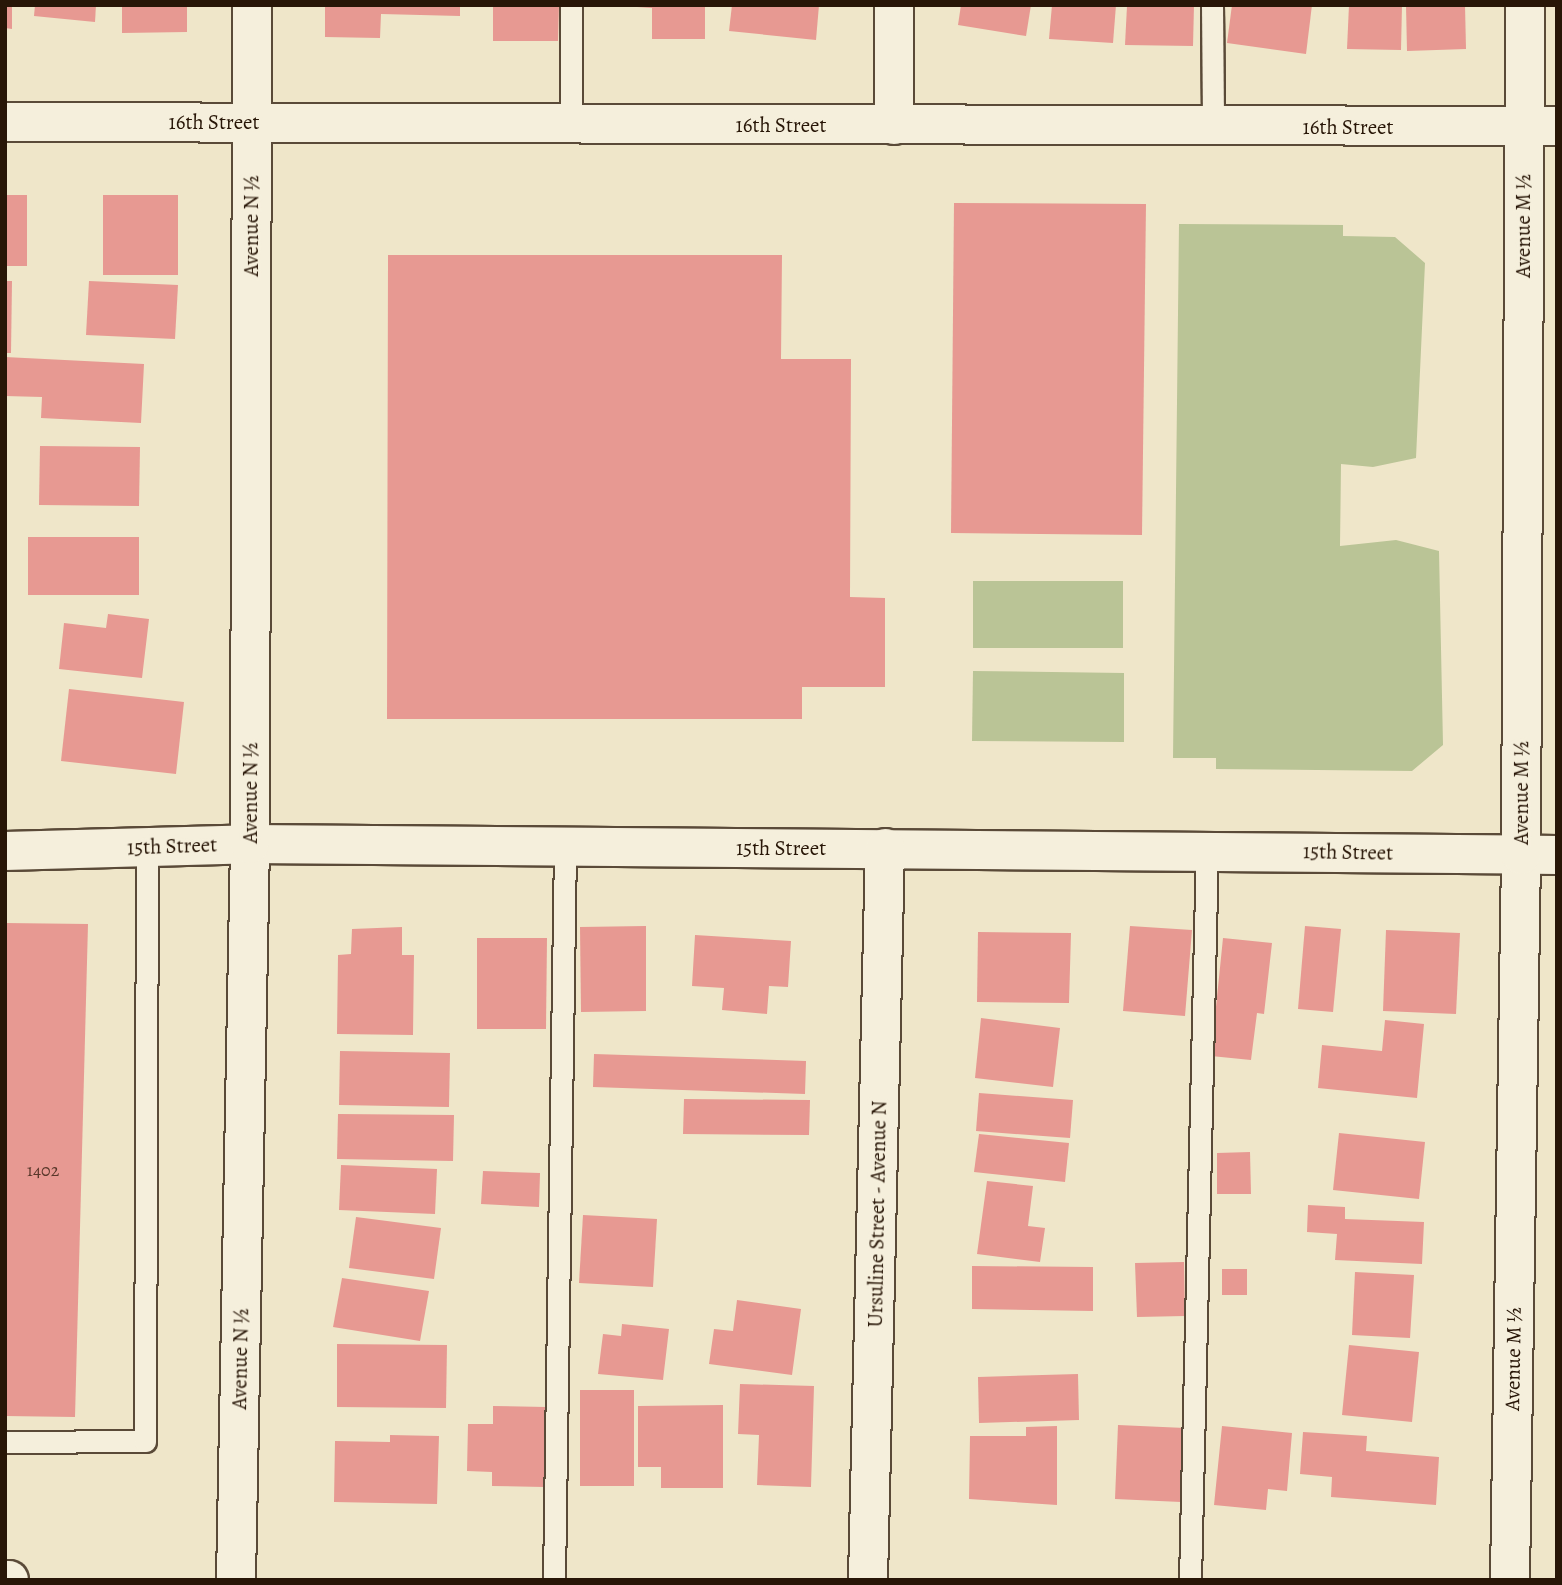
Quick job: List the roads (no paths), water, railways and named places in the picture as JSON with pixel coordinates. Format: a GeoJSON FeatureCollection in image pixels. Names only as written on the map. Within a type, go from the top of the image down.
{"type":"FeatureCollection","features":[{"type":"Feature","properties":{"kind":"street","name":"Avenue N ½"},"geometry":{"type":"LineString","coordinates":[[236,1580],[250,844],[252,5]]}},
{"type":"Feature","properties":{"kind":"street"},"geometry":{"type":"LineString","coordinates":[[894,5],[894,125]]}},
{"type":"Feature","properties":{"kind":"street","name":"Avenue M ½"},"geometry":{"type":"LineString","coordinates":[[1510,1580],[1539,855],[1540,126],[1525,5]]}},
{"type":"Feature","properties":{"kind":"street","name":"16th Street"},"geometry":{"type":"LineString","coordinates":[[5,122],[1540,126]]}},
{"type":"Feature","properties":{"kind":"street","name":"15th Street"},"geometry":{"type":"LineString","coordinates":[[5,851],[250,844],[1207,849],[1539,855]]}},
{"type":"Feature","properties":{"kind":"street","name":"Ursuline Street - Avenue N"},"geometry":{"type":"LineString","coordinates":[[868,1580],[885,848]]}},
{"type":"Feature","properties":{"kind":"lane"},"geometry":{"type":"LineString","coordinates":[[570,124],[571,5]]}},
{"type":"Feature","properties":{"kind":"lane"},"geometry":{"type":"LineString","coordinates":[[1212,5],[1213,127]]}},
{"type":"Feature","properties":{"kind":"lane"},"geometry":{"type":"LineString","coordinates":[[5,1442],[145,1441],[147,846]]}},
{"type":"Feature","properties":{"kind":"lane"},"geometry":{"type":"LineString","coordinates":[[554,1580],[565,847]]}},
{"type":"Feature","properties":{"kind":"lane"},"geometry":{"type":"LineString","coordinates":[[1191,1580],[1207,849]]}}]}
